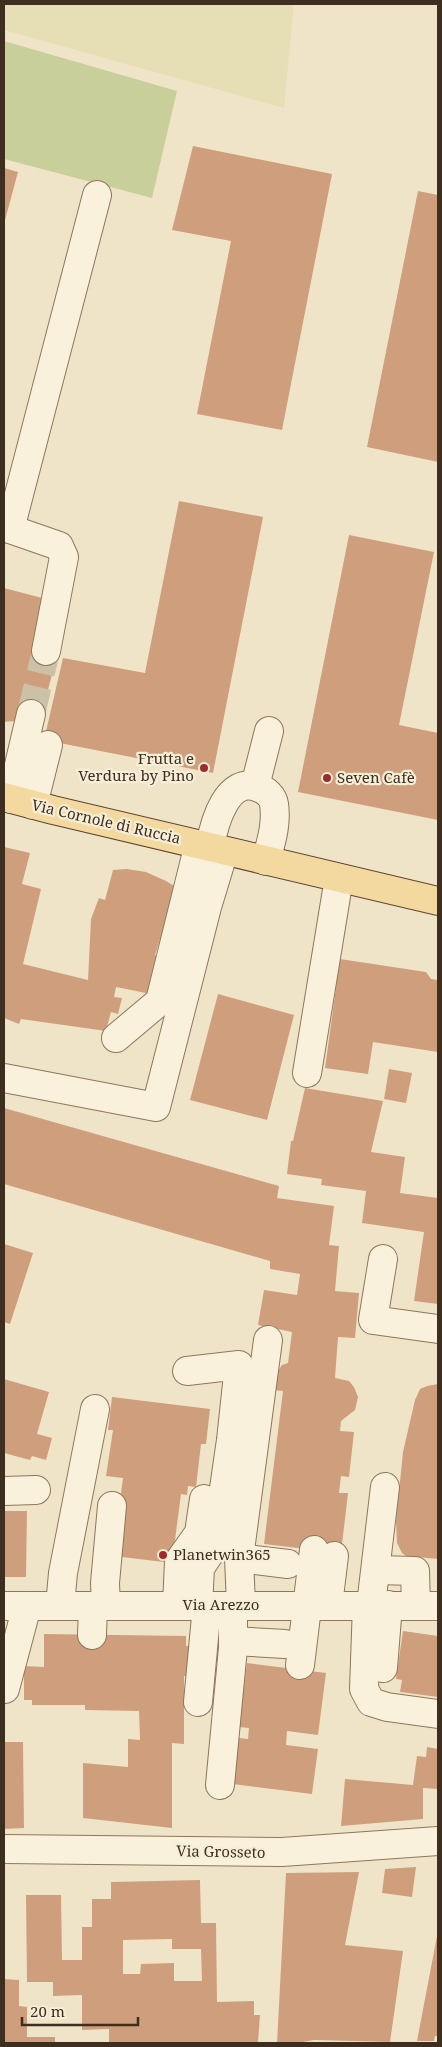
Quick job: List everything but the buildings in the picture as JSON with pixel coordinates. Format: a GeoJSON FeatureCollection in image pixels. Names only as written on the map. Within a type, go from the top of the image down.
{"type":"FeatureCollection","features":[{"type":"Feature","properties":{"kind":"main road","name":"Via Cornole di Ruccia"},"geometry":{"type":"LineString","coordinates":[[16,800],[438,901]]}},
{"type":"Feature","properties":{"kind":"street"},"geometry":{"type":"LineString","coordinates":[[46,651],[64,557],[59,546],[7,528],[97,195]]}},
{"type":"Feature","properties":{"kind":"street"},"geometry":{"type":"LineString","coordinates":[[16,800],[31,714]]}},
{"type":"Feature","properties":{"kind":"street"},"geometry":{"type":"LineString","coordinates":[[255,786],[269,731]]}},
{"type":"Feature","properties":{"kind":"street"},"geometry":{"type":"LineString","coordinates":[[16,800],[48,745]]}},
{"type":"Feature","properties":{"kind":"street"},"geometry":{"type":"LineString","coordinates":[[4,1078],[156,1107],[207,907],[214,822],[231,794],[244,786],[255,786],[265,790],[274,801],[275,823],[266,861]]}},
{"type":"Feature","properties":{"kind":"street"},"geometry":{"type":"LineString","coordinates":[[116,1038],[160,1001],[211,847]]}},
{"type":"Feature","properties":{"kind":"street"},"geometry":{"type":"LineString","coordinates":[[307,1073],[339,878]]}},
{"type":"Feature","properties":{"kind":"street"},"geometry":{"type":"LineString","coordinates":[[383,1259],[373,1320],[438,1329]]}},
{"type":"Feature","properties":{"kind":"street"},"geometry":{"type":"LineString","coordinates":[[198,1702],[211,1606],[239,1558],[268,1340]]}},
{"type":"Feature","properties":{"kind":"street"},"geometry":{"type":"LineString","coordinates":[[187,1371],[239,1365],[231,1440],[216,1544],[200,1568],[211,1606]]}},
{"type":"Feature","properties":{"kind":"street"},"geometry":{"type":"LineString","coordinates":[[60,1606],[63,1573],[95,1410]]}},
{"type":"Feature","properties":{"kind":"street"},"geometry":{"type":"LineString","coordinates":[[208,1466],[200,1533],[179,1562],[211,1606],[233,1641],[220,1785]]}},
{"type":"Feature","properties":{"kind":"street"},"geometry":{"type":"LineString","coordinates":[[385,1487],[376,1570],[375,1605],[364,1689],[371,1702],[386,1707],[438,1714]]}},
{"type":"Feature","properties":{"kind":"street"},"geometry":{"type":"LineString","coordinates":[[4,1491],[36,1490]]}},
{"type":"Feature","properties":{"kind":"street"},"geometry":{"type":"LineString","coordinates":[[92,1635],[105,1583],[112,1506]]}},
{"type":"Feature","properties":{"kind":"street"},"geometry":{"type":"LineString","coordinates":[[233,1641],[293,1654],[303,1630],[318,1605],[324,1553]]}},
{"type":"Feature","properties":{"kind":"street"},"geometry":{"type":"LineString","coordinates":[[239,1558],[288,1564]]}},
{"type":"Feature","properties":{"kind":"street"},"geometry":{"type":"LineString","coordinates":[[376,1570],[416,1571],[427,1606]]}},
{"type":"Feature","properties":{"kind":"street"},"geometry":{"type":"LineString","coordinates":[[375,1605],[383,1668]]}},
{"type":"Feature","properties":{"kind":"street","name":"Via Arezzo"},"geometry":{"type":"LineString","coordinates":[[10,1607],[427,1606]]}},
{"type":"Feature","properties":{"kind":"street"},"geometry":{"type":"LineString","coordinates":[[5,1689],[10,1607]]}},
{"type":"Feature","properties":{"kind":"street","name":"Via Grosseto"},"geometry":{"type":"LineString","coordinates":[[4,1849],[282,1852],[438,1841]]}},
{"type":"Feature","properties":{"kind":"shaded area"},"geometry":{"type":"Polygon","coordinates":[[[4,4],[294,4],[284,108],[4,30],[4,4]]]}},
{"type":"Feature","properties":{"kind":"green space"},"geometry":{"type":"Polygon","coordinates":[[[4,41],[177,91],[152,198],[4,159],[4,41]]]}},
{"type":"Feature","properties":{"kind":"tunnel"},"geometry":{"type":"LineString","coordinates":[[31,714],[46,651]]}},
{"type":"Feature","properties":{"kind":"place","name":"Frutta e Verdura by Pino"},"geometry":{"type":"Point","coordinates":[204,768]}},
{"type":"Feature","properties":{"kind":"place","name":"Seven Cafè"},"geometry":{"type":"Point","coordinates":[327,778]}},
{"type":"Feature","properties":{"kind":"place","name":"Planetwin365"},"geometry":{"type":"Point","coordinates":[163,1555]}}]}
